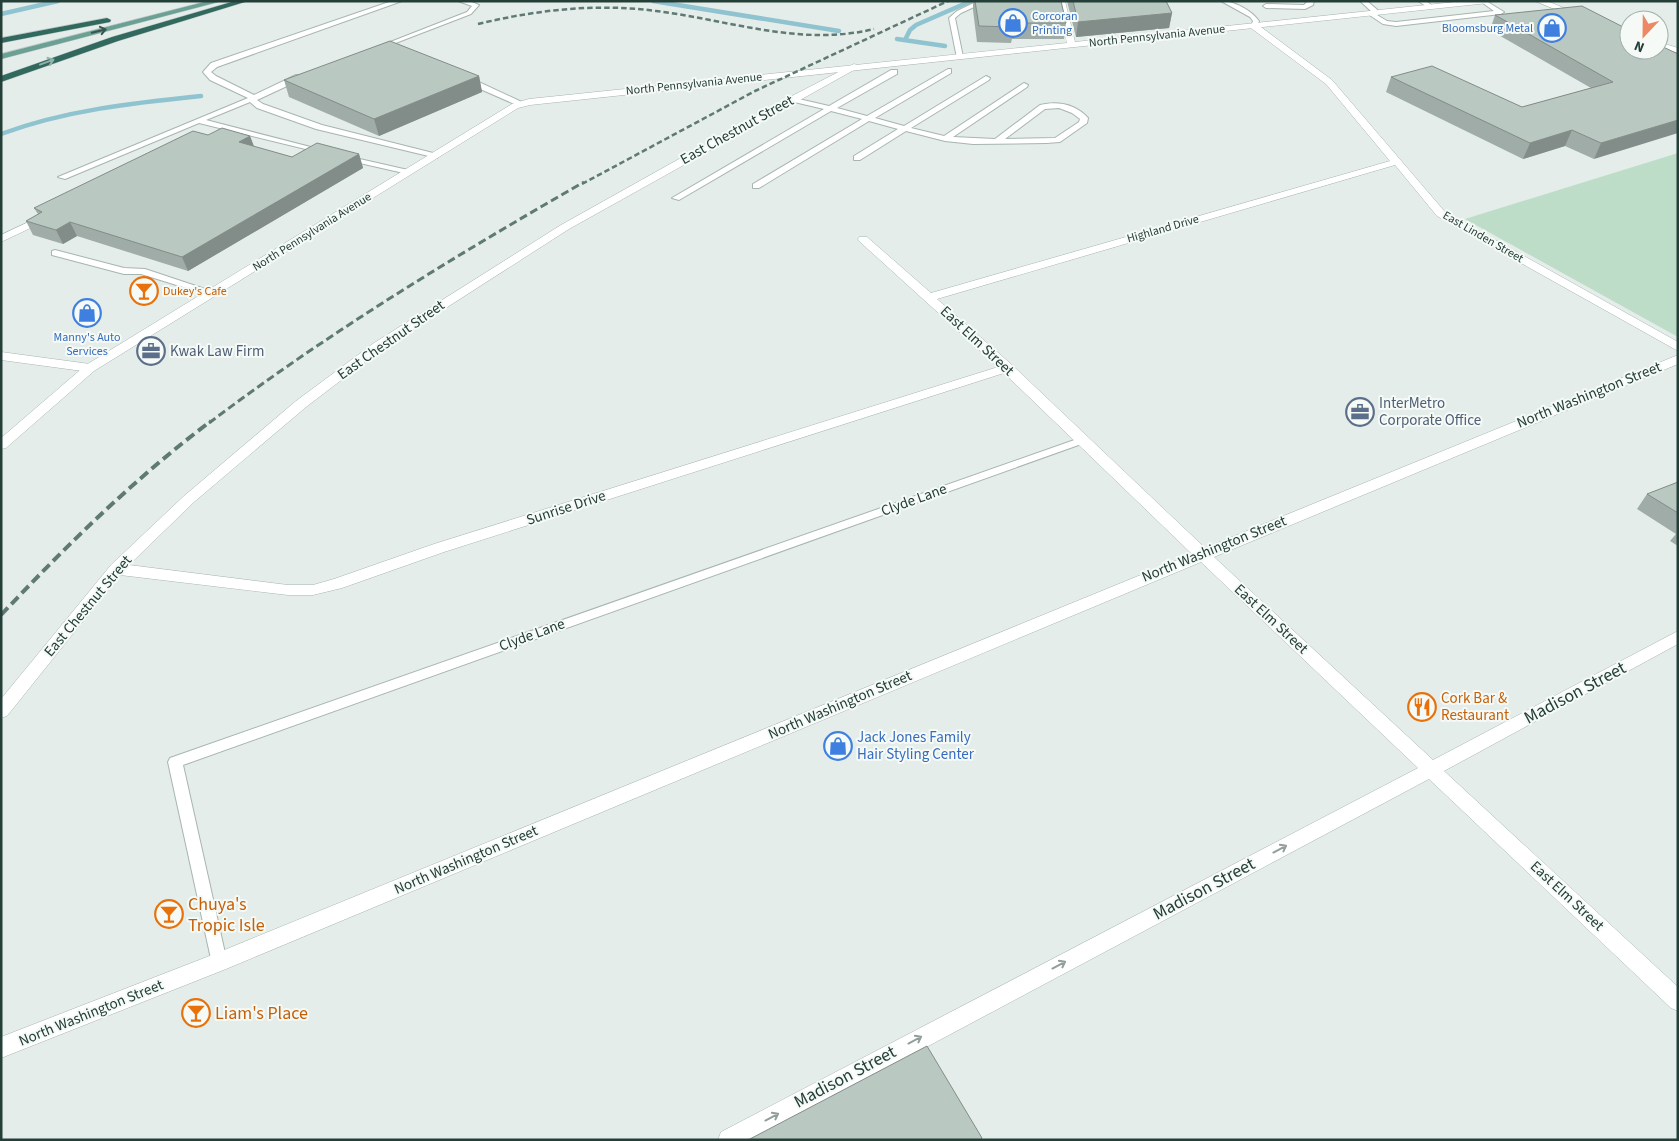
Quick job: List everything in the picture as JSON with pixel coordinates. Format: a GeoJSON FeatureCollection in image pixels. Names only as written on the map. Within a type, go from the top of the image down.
{"type":"FeatureCollection","features":[{"type":"Feature","properties":{"kind":"highway"},"geometry":{"type":"LineString","coordinates":[[1,79],[115,39],[244,1]]}},
{"type":"Feature","properties":{"kind":"highway"},"geometry":{"type":"LineString","coordinates":[[1,41],[107,20]]}},
{"type":"Feature","properties":{"kind":"main road"},"geometry":{"type":"LineString","coordinates":[[1,48],[184,1]]}},
{"type":"Feature","properties":{"kind":"main road"},"geometry":{"type":"LineString","coordinates":[[1,57],[218,1]]}},
{"type":"Feature","properties":{"kind":"street"},"geometry":{"type":"LineString","coordinates":[[1061,1],[1072,46]]}},
{"type":"Feature","properties":{"kind":"street","name":"North Pennsylvania Avenue"},"geometry":{"type":"LineString","coordinates":[[1,445],[90,368],[515,106],[546,99],[857,66],[1072,46],[1488,1]]}},
{"type":"Feature","properties":{"kind":"street"},"geometry":{"type":"LineString","coordinates":[[1539,1],[1584,17]]}},
{"type":"Feature","properties":{"kind":"street","name":"East Linden Street"},"geometry":{"type":"LineString","coordinates":[[1254,26],[1329,82],[1441,214],[1678,347]]}},
{"type":"Feature","properties":{"kind":"street","name":"East Chestnut Street"},"geometry":{"type":"LineString","coordinates":[[1,711],[116,569],[189,499],[301,404],[378,346],[565,227],[793,99],[857,66]]}},
{"type":"Feature","properties":{"kind":"street","name":"Highland Drive"},"geometry":{"type":"LineString","coordinates":[[930,297],[1396,162]]}},
{"type":"Feature","properties":{"kind":"street"},"geometry":{"type":"LineString","coordinates":[[1,239],[35,222]]}},
{"type":"Feature","properties":{"kind":"street","name":"East Elm Street"},"geometry":{"type":"LineString","coordinates":[[863,239],[1008,368],[1202,554],[1678,1001]]}},
{"type":"Feature","properties":{"kind":"street"},"geometry":{"type":"LineString","coordinates":[[1,356],[90,368]]}},
{"type":"Feature","properties":{"kind":"street","name":"North Washington Street"},"geometry":{"type":"LineString","coordinates":[[1,1048],[219,962],[1202,554],[1678,359]]}},
{"type":"Feature","properties":{"kind":"street","name":"Sunrise Drive"},"geometry":{"type":"LineString","coordinates":[[116,569],[288,590],[313,590],[337,584],[439,548],[1008,368]]}},
{"type":"Feature","properties":{"kind":"street","name":"Madison Street"},"geometry":{"type":"LineString","coordinates":[[729,1140],[1432,770],[1678,637]]}},
{"type":"Feature","properties":{"kind":"lane"},"geometry":{"type":"LineString","coordinates":[[254,98],[213,78],[207,72],[214,65],[399,1]]}},
{"type":"Feature","properties":{"kind":"lane"},"geometry":{"type":"LineString","coordinates":[[368,50],[378,48],[469,13],[476,5],[461,1]]}},
{"type":"Feature","properties":{"kind":"lane"},"geometry":{"type":"LineString","coordinates":[[959,57],[952,18],[959,12],[984,1]]}},
{"type":"Feature","properties":{"kind":"lane"},"geometry":{"type":"LineString","coordinates":[[1224,1],[1255,19],[1254,26]]}},
{"type":"Feature","properties":{"kind":"lane"},"geometry":{"type":"LineString","coordinates":[[1240,10],[1265,7],[1265,3],[1305,7],[1310,5],[1311,1]]}},
{"type":"Feature","properties":{"kind":"lane"},"geometry":{"type":"LineString","coordinates":[[1363,1],[1385,23],[1396,24],[1501,12],[1483,2]]}},
{"type":"Feature","properties":{"kind":"lane"},"geometry":{"type":"LineString","coordinates":[[1421,1],[1431,7]]}},
{"type":"Feature","properties":{"kind":"lane"},"geometry":{"type":"LineString","coordinates":[[378,48],[392,51]]}},
{"type":"Feature","properties":{"kind":"lane"},"geometry":{"type":"LineString","coordinates":[[756,186],[948,71]]}},
{"type":"Feature","properties":{"kind":"lane"},"geometry":{"type":"LineString","coordinates":[[676,198],[894,72]]}},
{"type":"Feature","properties":{"kind":"lane"},"geometry":{"type":"LineString","coordinates":[[62,177],[254,98],[306,74]]}},
{"type":"Feature","properties":{"kind":"lane"},"geometry":{"type":"LineString","coordinates":[[459,76],[522,104]]}},
{"type":"Feature","properties":{"kind":"lane"},"geometry":{"type":"LineString","coordinates":[[857,158],[986,78]]}},
{"type":"Feature","properties":{"kind":"lane"},"geometry":{"type":"LineString","coordinates":[[945,139],[1024,85]]}},
{"type":"Feature","properties":{"kind":"lane"},"geometry":{"type":"LineString","coordinates":[[254,98],[253,102],[260,106],[319,127],[434,156]]}},
{"type":"Feature","properties":{"kind":"lane"},"geometry":{"type":"LineString","coordinates":[[793,99],[945,139],[996,142],[1046,142],[1057,140],[1083,123],[1084,118],[1061,106],[1051,105],[1043,107],[996,142]]}},
{"type":"Feature","properties":{"kind":"lane"},"geometry":{"type":"LineString","coordinates":[[199,121],[408,172]]}},
{"type":"Feature","properties":{"kind":"lane"},"geometry":{"type":"LineString","coordinates":[[55,253],[124,271],[142,271],[212,293]]}},
{"type":"Feature","properties":{"kind":"lane","name":"Clyde Lane"},"geometry":{"type":"LineString","coordinates":[[219,962],[175,762],[1083,440]]}},
{"type":"Feature","properties":{"kind":"green space"},"geometry":{"type":"Polygon","coordinates":[[[1678,153],[1678,337],[1465,219],[1678,153]]]}},
{"type":"Feature","properties":{"kind":"building"},"geometry":{"type":"Polygon","coordinates":[[[975,1],[1061,1],[1066,23],[1012,23],[1013,27],[979,26],[975,1]]]}},
{"type":"Feature","properties":{"kind":"building"},"geometry":{"type":"Polygon","coordinates":[[[1073,1],[1166,1],[1172,13],[1078,22],[1073,1]]]}},
{"type":"Feature","properties":{"kind":"building"},"geometry":{"type":"Polygon","coordinates":[[[1582,6],[1619,25],[1619,60],[1669,60],[1669,50],[1678,54],[1678,120],[1601,143],[1572,130],[1530,143],[1391,77],[1432,66],[1522,107],[1613,82],[1495,15],[1582,6]]]}},
{"type":"Feature","properties":{"kind":"building"},"geometry":{"type":"Polygon","coordinates":[[[390,41],[479,76],[374,119],[284,80],[390,41]]]}},
{"type":"Feature","properties":{"kind":"building"},"geometry":{"type":"Polygon","coordinates":[[[222,128],[250,136],[239,142],[292,157],[317,143],[359,154],[182,257],[70,222],[56,230],[26,221],[42,212],[34,208],[193,131],[208,135],[222,128]]]}},
{"type":"Feature","properties":{"kind":"building"},"geometry":{"type":"Polygon","coordinates":[[[1678,482],[1678,513],[1647,494],[1678,482]]]}},
{"type":"Feature","properties":{"kind":"building"},"geometry":{"type":"Polygon","coordinates":[[[927,1046],[982,1138],[980,1140],[748,1140],[927,1046]]]}},
{"type":"Feature","properties":{"kind":"waterway"},"geometry":{"type":"LineString","coordinates":[[1,14],[58,1]]}},
{"type":"Feature","properties":{"kind":"waterway"},"geometry":{"type":"LineString","coordinates":[[653,1],[839,31]]}},
{"type":"Feature","properties":{"kind":"waterway"},"geometry":{"type":"LineString","coordinates":[[905,40],[910,30],[916,25],[971,1]]}},
{"type":"Feature","properties":{"kind":"waterway"},"geometry":{"type":"LineString","coordinates":[[897,39],[945,46]]}},
{"type":"Feature","properties":{"kind":"waterway"},"geometry":{"type":"LineString","coordinates":[[1,134],[75,113],[201,96]]}},
{"type":"Feature","properties":{"kind":"railway"},"geometry":{"type":"LineString","coordinates":[[582,184],[755,91],[948,1]]}},
{"type":"Feature","properties":{"kind":"railway"},"geometry":{"type":"LineString","coordinates":[[478,24],[566,9],[611,8],[656,11],[792,34],[847,34],[874,29]]}},
{"type":"Feature","properties":{"kind":"railway"},"geometry":{"type":"LineString","coordinates":[[209,423],[300,358],[393,296],[584,182]]}},
{"type":"Feature","properties":{"kind":"railway"},"geometry":{"type":"LineString","coordinates":[[1,615],[51,563],[128,489],[211,421]]}},
{"type":"Feature","properties":{"kind":"place","name":"Corcoran Printing"},"geometry":{"type":"Point","coordinates":[1013,23]}},
{"type":"Feature","properties":{"kind":"place","name":"Bloomsburg Metal"},"geometry":{"type":"Point","coordinates":[1552,28]}},
{"type":"Feature","properties":{"kind":"place","name":"Dukey's Cafe"},"geometry":{"type":"Point","coordinates":[144,291]}},
{"type":"Feature","properties":{"kind":"place","name":"Manny's Auto Services"},"geometry":{"type":"Point","coordinates":[87,313]}},
{"type":"Feature","properties":{"kind":"place","name":"Kwak Law Firm"},"geometry":{"type":"Point","coordinates":[151,351]}},
{"type":"Feature","properties":{"kind":"place","name":"InterMetro Corporate Office"},"geometry":{"type":"Point","coordinates":[1360,412]}},
{"type":"Feature","properties":{"kind":"place","name":"Cork Bar & Restaurant"},"geometry":{"type":"Point","coordinates":[1422,707]}},
{"type":"Feature","properties":{"kind":"place","name":"Jack Jones Family Hair Styling Center"},"geometry":{"type":"Point","coordinates":[838,746]}},
{"type":"Feature","properties":{"kind":"place","name":"Chuya's Tropic Isle"},"geometry":{"type":"Point","coordinates":[169,914]}},
{"type":"Feature","properties":{"kind":"place","name":"Liam's Place"},"geometry":{"type":"Point","coordinates":[196,1013]}}]}
